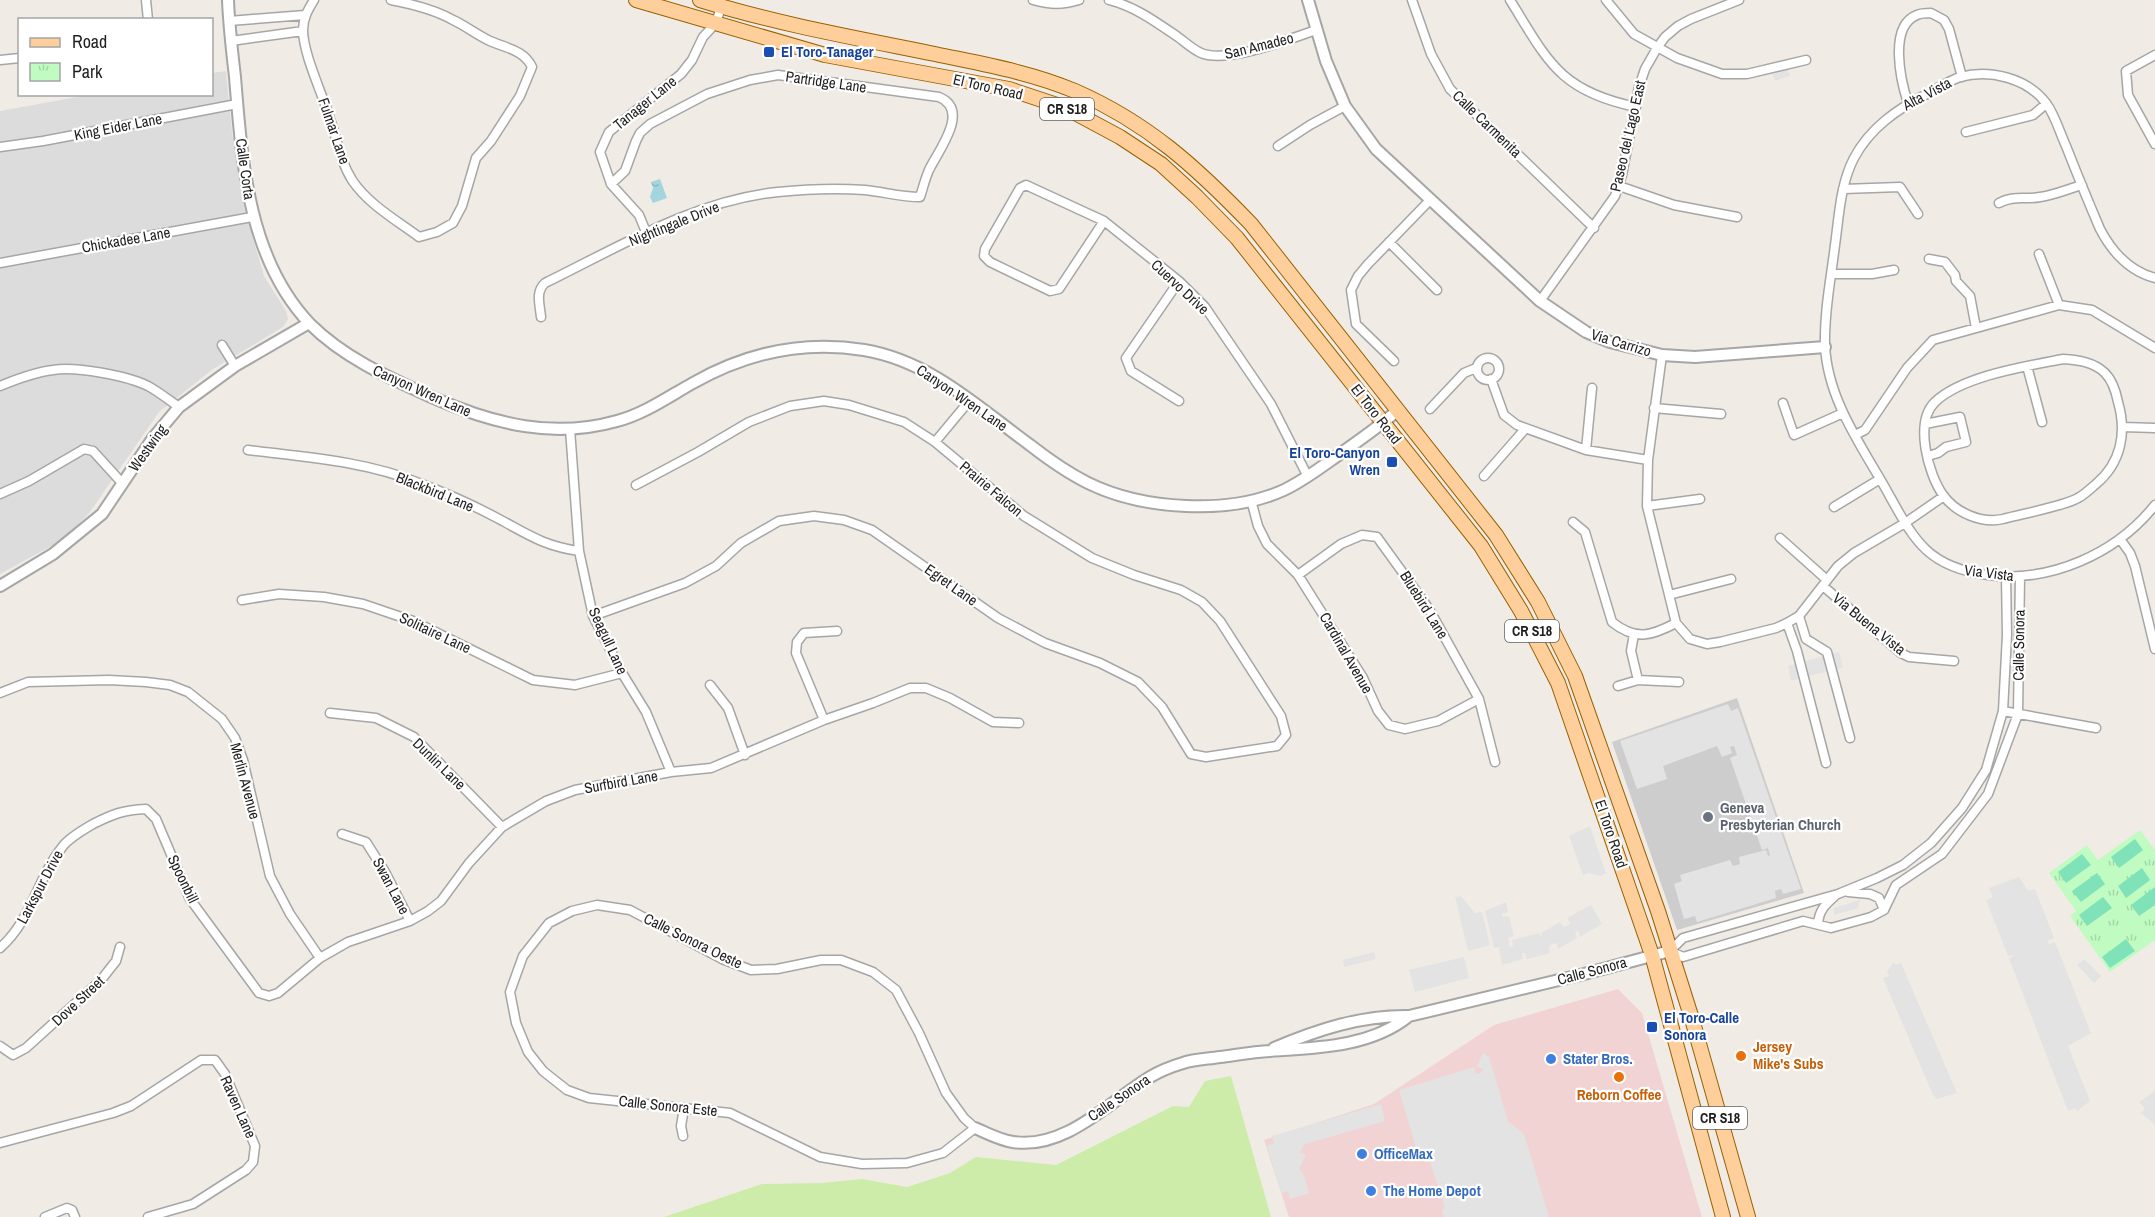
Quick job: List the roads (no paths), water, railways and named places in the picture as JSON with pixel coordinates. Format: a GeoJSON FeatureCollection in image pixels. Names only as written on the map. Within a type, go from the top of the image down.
{"type":"FeatureCollection","features":[{"type":"Feature","properties":{"kind":"main road","name":"El Toro Road"},"geometry":{"type":"LineString","coordinates":[[636,0],[825,55],[1009,89],[1065,108],[1120,137],[1161,165],[1197,197],[1237,238],[1481,546],[1521,611],[1558,683],[1652,955],[1723,1217]]}},
{"type":"Feature","properties":{"kind":"main road","name":"El Toro Road"},"geometry":{"type":"LineString","coordinates":[[700,0],[780,23],[1016,71],[1074,91],[1130,120],[1173,149],[1210,182],[1251,224],[1496,535],[1538,602],[1575,676],[1658,910],[1692,1019],[1748,1217]]}},
{"type":"Feature","properties":{"kind":"street"},"geometry":{"type":"LineString","coordinates":[[146,0],[148,18]]}},
{"type":"Feature","properties":{"kind":"street","name":"Calle Corta"},"geometry":{"type":"LineString","coordinates":[[228,0],[237,104],[252,217],[270,265],[309,322]]}},
{"type":"Feature","properties":{"kind":"street"},"geometry":{"type":"LineString","coordinates":[[231,40],[303,31],[305,15],[314,0]]}},
{"type":"Feature","properties":{"kind":"street","name":"Fulmar Lane"},"geometry":{"type":"LineString","coordinates":[[303,31],[305,45],[331,120],[341,158],[352,180],[369,200],[418,237],[437,232],[453,223],[462,206],[476,158],[505,121],[520,96],[532,67],[528,58],[522,53],[488,40],[452,19],[419,6],[391,0]]}},
{"type":"Feature","properties":{"kind":"street"},"geometry":{"type":"LineString","coordinates":[[1034,0],[1052,5],[1079,0]]}},
{"type":"Feature","properties":{"kind":"street","name":"San Amadeo"},"geometry":{"type":"LineString","coordinates":[[1109,0],[1130,6],[1199,52],[1211,56],[1229,56],[1317,30]]}},
{"type":"Feature","properties":{"kind":"street","name":"Via Carrizo"},"geometry":{"type":"LineString","coordinates":[[1308,0],[1326,62],[1345,106],[1376,149],[1540,301],[1586,332],[1610,342],[1662,355],[1695,357],[1825,347]]}},
{"type":"Feature","properties":{"kind":"street","name":"Calle Carmenita"},"geometry":{"type":"LineString","coordinates":[[1412,0],[1431,54],[1450,89],[1594,228]]}},
{"type":"Feature","properties":{"kind":"street"},"geometry":{"type":"LineString","coordinates":[[1510,0],[1548,60],[1567,79],[1585,92],[1636,106]]}},
{"type":"Feature","properties":{"kind":"street"},"geometry":{"type":"LineString","coordinates":[[1606,0],[1634,34],[1677,58],[1722,74],[1747,74],[1806,60]]}},
{"type":"Feature","properties":{"kind":"street","name":"Paseo del Lago East"},"geometry":{"type":"LineString","coordinates":[[1540,301],[1615,196],[1639,87],[1645,69],[1657,48],[1665,37],[1685,22],[1739,0]]}},
{"type":"Feature","properties":{"kind":"street","name":"Tanager Lane"},"geometry":{"type":"LineString","coordinates":[[646,232],[639,215],[611,184],[600,152],[609,132],[681,74],[692,60],[703,37],[716,23],[721,7]]}},
{"type":"Feature","properties":{"kind":"street"},"geometry":{"type":"LineString","coordinates":[[1908,103],[1898,66],[1904,27],[1915,15],[1931,13],[1944,20],[1949,29],[1962,77]]}},
{"type":"Feature","properties":{"kind":"street"},"geometry":{"type":"LineString","coordinates":[[229,21],[305,15]]}},
{"type":"Feature","properties":{"kind":"street"},"geometry":{"type":"LineString","coordinates":[[284,17],[285,33]]}},
{"type":"Feature","properties":{"kind":"street"},"geometry":{"type":"LineString","coordinates":[[2155,55],[2126,71],[2128,95],[2155,144]]}},
{"type":"Feature","properties":{"kind":"street"},"geometry":{"type":"LineString","coordinates":[[0,60],[18,58]]}},
{"type":"Feature","properties":{"kind":"street","name":"Alta Vista"},"geometry":{"type":"LineString","coordinates":[[1905,523],[1843,414],[1831,381],[1825,347],[1827,307],[1843,189],[1854,158],[1865,140],[1888,117],[1908,103],[1962,77],[1982,74],[2004,76],[2027,87],[2046,104],[2108,245],[2121,260],[2155,278]]}},
{"type":"Feature","properties":{"kind":"street","name":"Partridge Lane"},"geometry":{"type":"LineString","coordinates":[[611,184],[625,171],[636,141],[650,124],[680,106],[716,90],[774,75],[939,98],[951,106],[953,117],[951,129],[928,171],[920,197]]}},
{"type":"Feature","properties":{"kind":"street","name":"King Eider Lane"},"geometry":{"type":"LineString","coordinates":[[0,147],[237,104]]}},
{"type":"Feature","properties":{"kind":"street"},"geometry":{"type":"LineString","coordinates":[[1966,132],[2032,115],[2046,104]]}},
{"type":"Feature","properties":{"kind":"street"},"geometry":{"type":"LineString","coordinates":[[1278,147],[1310,125],[1345,106]]}},
{"type":"Feature","properties":{"kind":"street","name":"Cuervo Drive"},"geometry":{"type":"LineString","coordinates":[[1104,221],[1055,292],[1000,267],[984,256],[985,249],[1020,188],[1026,185],[1033,186],[1104,221],[1179,281],[1205,307],[1271,404],[1308,477]]}},
{"type":"Feature","properties":{"kind":"street"},"geometry":{"type":"LineString","coordinates":[[1999,203],[2007,198],[2040,197],[2082,185]]}},
{"type":"Feature","properties":{"kind":"street"},"geometry":{"type":"LineString","coordinates":[[1619,186],[1674,205],[1737,217]]}},
{"type":"Feature","properties":{"kind":"street"},"geometry":{"type":"LineString","coordinates":[[1843,189],[1900,187],[1918,214]]}},
{"type":"Feature","properties":{"kind":"street","name":"Nightingale Drive"},"geometry":{"type":"LineString","coordinates":[[541,317],[538,297],[542,285],[646,232],[696,211],[744,198],[778,192],[846,189],[920,197]]}},
{"type":"Feature","properties":{"kind":"street"},"geometry":{"type":"LineString","coordinates":[[1394,361],[1356,324],[1351,290],[1358,276],[1430,200]]}},
{"type":"Feature","properties":{"kind":"street","name":"Chickadee Lane"},"geometry":{"type":"LineString","coordinates":[[0,262],[252,217]]}},
{"type":"Feature","properties":{"kind":"street"},"geometry":{"type":"LineString","coordinates":[[1389,242],[1437,290]]}},
{"type":"Feature","properties":{"kind":"street"},"geometry":{"type":"LineString","coordinates":[[2039,254],[2059,305]]}},
{"type":"Feature","properties":{"kind":"street"},"geometry":{"type":"LineString","coordinates":[[1929,259],[1945,262],[1955,275],[1956,281],[1970,296],[1976,328]]}},
{"type":"Feature","properties":{"kind":"street"},"geometry":{"type":"LineString","coordinates":[[1831,274],[1872,274],[1894,270]]}},
{"type":"Feature","properties":{"kind":"street"},"geometry":{"type":"LineString","coordinates":[[1179,281],[1126,358],[1131,371],[1179,401]]}},
{"type":"Feature","properties":{"kind":"street"},"geometry":{"type":"LineString","coordinates":[[1855,435],[1865,430],[1907,368],[1933,340],[2059,305],[2092,310],[2155,348]]}},
{"type":"Feature","properties":{"kind":"street","name":"Canyon Wren Lane"},"geometry":{"type":"LineString","coordinates":[[309,322],[331,343],[374,370],[474,415],[515,425],[570,429],[604,424],[637,414],[733,363],[771,351],[812,346],[851,348],[897,358],[926,371],[970,400],[1047,458],[1090,484],[1138,501],[1182,506],[1216,505],[1251,500],[1282,491],[1308,477],[1398,410]]}},
{"type":"Feature","properties":{"kind":"street","name":"Westwing"},"geometry":{"type":"LineString","coordinates":[[0,586],[53,554],[102,514],[153,438],[179,407],[236,366],[309,322]]}},
{"type":"Feature","properties":{"kind":"street"},"geometry":{"type":"LineString","coordinates":[[222,345],[236,366]]}},
{"type":"Feature","properties":{"kind":"street"},"geometry":{"type":"LineString","coordinates":[[1573,522],[1585,532],[1612,622],[1634,634],[1652,634],[1676,623],[1647,506],[1648,460],[1662,355]]}},
{"type":"Feature","properties":{"kind":"street"},"geometry":{"type":"LineString","coordinates":[[1430,409],[1464,373],[1476,368],[1484,358],[1492,358],[1499,369],[1498,374],[1491,379],[1483,379],[1476,368]]}},
{"type":"Feature","properties":{"kind":"street"},"geometry":{"type":"LineString","coordinates":[[2063,359],[2080,360],[2106,373],[2115,388],[2123,427],[2120,448],[2112,467],[2098,483],[2076,500],[1995,521],[1980,519],[1963,512],[1944,496],[1932,473],[1924,424],[1927,414],[1933,404],[1962,384],[2027,366],[2063,359]]}},
{"type":"Feature","properties":{"kind":"street"},"geometry":{"type":"LineString","coordinates":[[2027,366],[2042,422]]}},
{"type":"Feature","properties":{"kind":"street"},"geometry":{"type":"LineString","coordinates":[[0,386],[55,369],[81,370],[117,376],[147,386],[179,407]]}},
{"type":"Feature","properties":{"kind":"street"},"geometry":{"type":"LineString","coordinates":[[1491,379],[1504,415],[1525,429],[1586,450],[1648,460]]}},
{"type":"Feature","properties":{"kind":"street"},"geometry":{"type":"LineString","coordinates":[[1586,450],[1592,388]]}},
{"type":"Feature","properties":{"kind":"street"},"geometry":{"type":"LineString","coordinates":[[935,441],[970,400]]}},
{"type":"Feature","properties":{"kind":"street","name":"Prairie Falcon"},"geometry":{"type":"LineString","coordinates":[[636,485],[749,422],[789,406],[824,401],[849,405],[904,422],[935,441],[1024,516],[1092,558],[1181,590],[1202,602],[1220,621],[1281,716],[1286,735]]}},
{"type":"Feature","properties":{"kind":"street"},"geometry":{"type":"LineString","coordinates":[[1783,403],[1794,435],[1843,414]]}},
{"type":"Feature","properties":{"kind":"street"},"geometry":{"type":"LineString","coordinates":[[1654,408],[1721,414]]}},
{"type":"Feature","properties":{"kind":"street"},"geometry":{"type":"LineString","coordinates":[[1924,424],[1960,417],[1966,442],[1946,447],[1928,456]]}},
{"type":"Feature","properties":{"kind":"street"},"geometry":{"type":"LineString","coordinates":[[2123,427],[2155,428]]}},
{"type":"Feature","properties":{"kind":"street","name":"Seagull Lane"},"geometry":{"type":"LineString","coordinates":[[570,429],[579,551],[593,616],[622,673],[646,712],[671,772]]}},
{"type":"Feature","properties":{"kind":"street"},"geometry":{"type":"LineString","coordinates":[[1484,476],[1525,429]]}},
{"type":"Feature","properties":{"kind":"street"},"geometry":{"type":"LineString","coordinates":[[0,494],[29,481],[84,449],[93,452],[123,484]]}},
{"type":"Feature","properties":{"kind":"street","name":"Blackbird Lane"},"geometry":{"type":"LineString","coordinates":[[248,450],[356,466],[397,476],[441,492],[546,544],[579,551]]}},
{"type":"Feature","properties":{"kind":"street"},"geometry":{"type":"LineString","coordinates":[[1834,507],[1880,479]]}},
{"type":"Feature","properties":{"kind":"street","name":"Via Buena Vista"},"geometry":{"type":"LineString","coordinates":[[1676,623],[1690,639],[1707,644],[1765,631],[1787,623],[1799,616],[1838,566],[1854,553],[1905,523],[1944,496]]}},
{"type":"Feature","properties":{"kind":"street"},"geometry":{"type":"LineString","coordinates":[[1647,506],[1700,499]]}},
{"type":"Feature","properties":{"kind":"street","name":"Cardinal Avenue"},"geometry":{"type":"LineString","coordinates":[[1251,500],[1258,526],[1267,544],[1298,575],[1362,678],[1378,711],[1389,725],[1405,729],[1438,722],[1479,699]]}},
{"type":"Feature","properties":{"kind":"street","name":"Via Vista"},"geometry":{"type":"LineString","coordinates":[[1905,523],[1922,547],[1944,564],[1965,572],[2006,577],[2020,576],[2047,573],[2095,555],[2120,539],[2145,518],[2155,505]]}},
{"type":"Feature","properties":{"kind":"street","name":"Egret Lane"},"geometry":{"type":"LineString","coordinates":[[593,616],[685,583],[716,566],[741,543],[779,521],[814,516],[844,520],[872,530],[998,618],[1046,643],[1100,663],[1138,682],[1162,707],[1191,754],[1206,756],[1277,746],[1286,735]]}},
{"type":"Feature","properties":{"kind":"street","name":"Bluebird Lane"},"geometry":{"type":"LineString","coordinates":[[1298,575],[1341,544],[1362,535],[1377,537],[1429,609],[1479,699],[1495,762]]}},
{"type":"Feature","properties":{"kind":"street","name":"Via Buena Vista"},"geometry":{"type":"LineString","coordinates":[[1780,538],[1900,654],[1909,657],[1954,661]]}},
{"type":"Feature","properties":{"kind":"street"},"geometry":{"type":"LineString","coordinates":[[2120,539],[2135,566],[2155,650]]}},
{"type":"Feature","properties":{"kind":"street","name":"Calle Sonora"},"geometry":{"type":"LineString","coordinates":[[1670,951],[1683,957],[1803,921],[1831,928],[1842,927],[1871,917],[1884,910],[1896,885],[1942,854],[1988,794],[2018,714],[2020,576]]}},
{"type":"Feature","properties":{"kind":"street","name":"Calle Sonora"},"geometry":{"type":"LineString","coordinates":[[1268,1051],[1322,1030],[1356,1020],[1392,1015],[1408,1016],[1670,951],[1683,938],[1841,893],[1903,865],[1931,843],[1962,808],[1986,770],[2002,711],[2007,635],[2006,577]]}},
{"type":"Feature","properties":{"kind":"street"},"geometry":{"type":"LineString","coordinates":[[1669,595],[1731,579]]}},
{"type":"Feature","properties":{"kind":"street","name":"Solitaire Lane"},"geometry":{"type":"LineString","coordinates":[[242,600],[279,594],[324,597],[363,604],[413,621],[533,680],[575,686],[622,673]]}},
{"type":"Feature","properties":{"kind":"street"},"geometry":{"type":"LineString","coordinates":[[1799,616],[1806,639],[1827,652],[1850,738]]}},
{"type":"Feature","properties":{"kind":"street"},"geometry":{"type":"LineString","coordinates":[[1787,623],[1797,651],[1826,763]]}},
{"type":"Feature","properties":{"kind":"street"},"geometry":{"type":"LineString","coordinates":[[824,720],[796,653],[797,642],[804,633],[837,631]]}},
{"type":"Feature","properties":{"kind":"street"},"geometry":{"type":"LineString","coordinates":[[1634,634],[1631,651],[1638,680]]}},
{"type":"Feature","properties":{"kind":"street"},"geometry":{"type":"LineString","coordinates":[[1797,651],[1813,644]]}},
{"type":"Feature","properties":{"kind":"street","name":"Merlin Avenue"},"geometry":{"type":"LineString","coordinates":[[0,693],[28,682],[109,680],[146,682],[170,685],[188,692],[222,719],[235,738],[243,760],[270,876],[290,914],[320,958]]}},
{"type":"Feature","properties":{"kind":"street"},"geometry":{"type":"LineString","coordinates":[[1618,686],[1638,680],[1679,682]]}},
{"type":"Feature","properties":{"kind":"street"},"geometry":{"type":"LineString","coordinates":[[710,685],[728,708],[745,755]]}},
{"type":"Feature","properties":{"kind":"street","name":"Surfbird Lane"},"geometry":{"type":"LineString","coordinates":[[268,996],[278,993],[320,958],[348,942],[410,921],[441,901],[469,863],[502,827],[546,801],[575,790],[671,772],[711,768],[824,720],[909,688],[926,688],[950,698],[993,722],[1019,723]]}},
{"type":"Feature","properties":{"kind":"street"},"geometry":{"type":"LineString","coordinates":[[2002,711],[2096,728]]}},
{"type":"Feature","properties":{"kind":"street","name":"Dunlin Lane"},"geometry":{"type":"LineString","coordinates":[[330,713],[376,718],[414,737],[502,827]]}},
{"type":"Feature","properties":{"kind":"street","name":"Spoonbill"},"geometry":{"type":"LineString","coordinates":[[115,813],[127,810],[146,810],[156,819],[190,899],[259,993],[268,996]]}},
{"type":"Feature","properties":{"kind":"street","name":"Larkspur Drive"},"geometry":{"type":"LineString","coordinates":[[0,948],[13,937],[25,919],[47,872],[64,844],[85,829],[115,813]]}},
{"type":"Feature","properties":{"kind":"street","name":"Swan Lane"},"geometry":{"type":"LineString","coordinates":[[342,834],[366,842],[385,872],[410,921]]}},
{"type":"Feature","properties":{"kind":"street","name":"Calle Sonora"},"geometry":{"type":"LineString","coordinates":[[1818,924],[1821,909],[1841,893],[1870,894],[1879,898],[1884,910]]}},
{"type":"Feature","properties":{"kind":"street","name":"Calle Sonora Oeste"},"geometry":{"type":"LineString","coordinates":[[510,992],[523,956],[549,923],[572,911],[597,905],[630,910],[722,959],[751,969],[777,969],[821,960],[840,960],[852,963],[873,972],[896,990],[946,1093],[964,1118],[975,1128]]}},
{"type":"Feature","properties":{"kind":"street","name":"Dove Street"},"geometry":{"type":"LineString","coordinates":[[0,1046],[13,1055],[26,1048],[101,980],[116,961],[120,946]]}},
{"type":"Feature","properties":{"kind":"street","name":"Calle Sonora Este"},"geometry":{"type":"LineString","coordinates":[[510,992],[516,1023],[528,1052],[543,1071],[567,1090],[589,1098],[730,1113],[820,1157],[862,1164],[906,1163],[943,1153],[975,1128]]}},
{"type":"Feature","properties":{"kind":"street","name":"Calle Sonora"},"geometry":{"type":"LineString","coordinates":[[975,1128],[1015,1143],[1048,1140],[1067,1134],[1151,1076],[1177,1065],[1268,1051],[1333,1046],[1369,1037],[1395,1027],[1408,1016]]}},
{"type":"Feature","properties":{"kind":"street"},"geometry":{"type":"LineString","coordinates":[[1322,1030],[1327,1041],[1333,1046]]}},
{"type":"Feature","properties":{"kind":"street","name":"Raven Lane"},"geometry":{"type":"LineString","coordinates":[[0,1143],[113,1113],[131,1106],[201,1059],[216,1060],[225,1074],[255,1146],[253,1161],[246,1170],[193,1203],[148,1217]]}},
{"type":"Feature","properties":{"kind":"street"},"geometry":{"type":"LineString","coordinates":[[683,1136],[681,1126],[684,1108]]}},
{"type":"Feature","properties":{"kind":"street"},"geometry":{"type":"LineString","coordinates":[[45,1217],[67,1208],[72,1210],[75,1217]]}},
{"type":"Feature","properties":{"kind":"water"},"geometry":{"type":"Polygon","coordinates":[[[660,179],[667,198],[653,203],[650,197],[653,188],[651,182],[660,179]]]}},
{"type":"Feature","properties":{"kind":"place","name":"El Toro-Tanager"},"geometry":{"type":"Point","coordinates":[769,52]}},
{"type":"Feature","properties":{"kind":"place","name":"El Toro-Canyon Wren"},"geometry":{"type":"Point","coordinates":[1392,462]}},
{"type":"Feature","properties":{"kind":"place","name":"Geneva Presbyterian Church"},"geometry":{"type":"Point","coordinates":[1708,817]}},
{"type":"Feature","properties":{"kind":"place","name":"El Toro-Calle Sonora"},"geometry":{"type":"Point","coordinates":[1652,1027]}},
{"type":"Feature","properties":{"kind":"place","name":"Jersey Mike's Subs"},"geometry":{"type":"Point","coordinates":[1741,1056]}},
{"type":"Feature","properties":{"kind":"place","name":"Stater Bros."},"geometry":{"type":"Point","coordinates":[1551,1059]}},
{"type":"Feature","properties":{"kind":"place","name":"Reborn Coffee"},"geometry":{"type":"Point","coordinates":[1619,1077]}},
{"type":"Feature","properties":{"kind":"place","name":"OfficeMax"},"geometry":{"type":"Point","coordinates":[1362,1154]}},
{"type":"Feature","properties":{"kind":"place","name":"The Home Depot"},"geometry":{"type":"Point","coordinates":[1371,1191]}}]}
